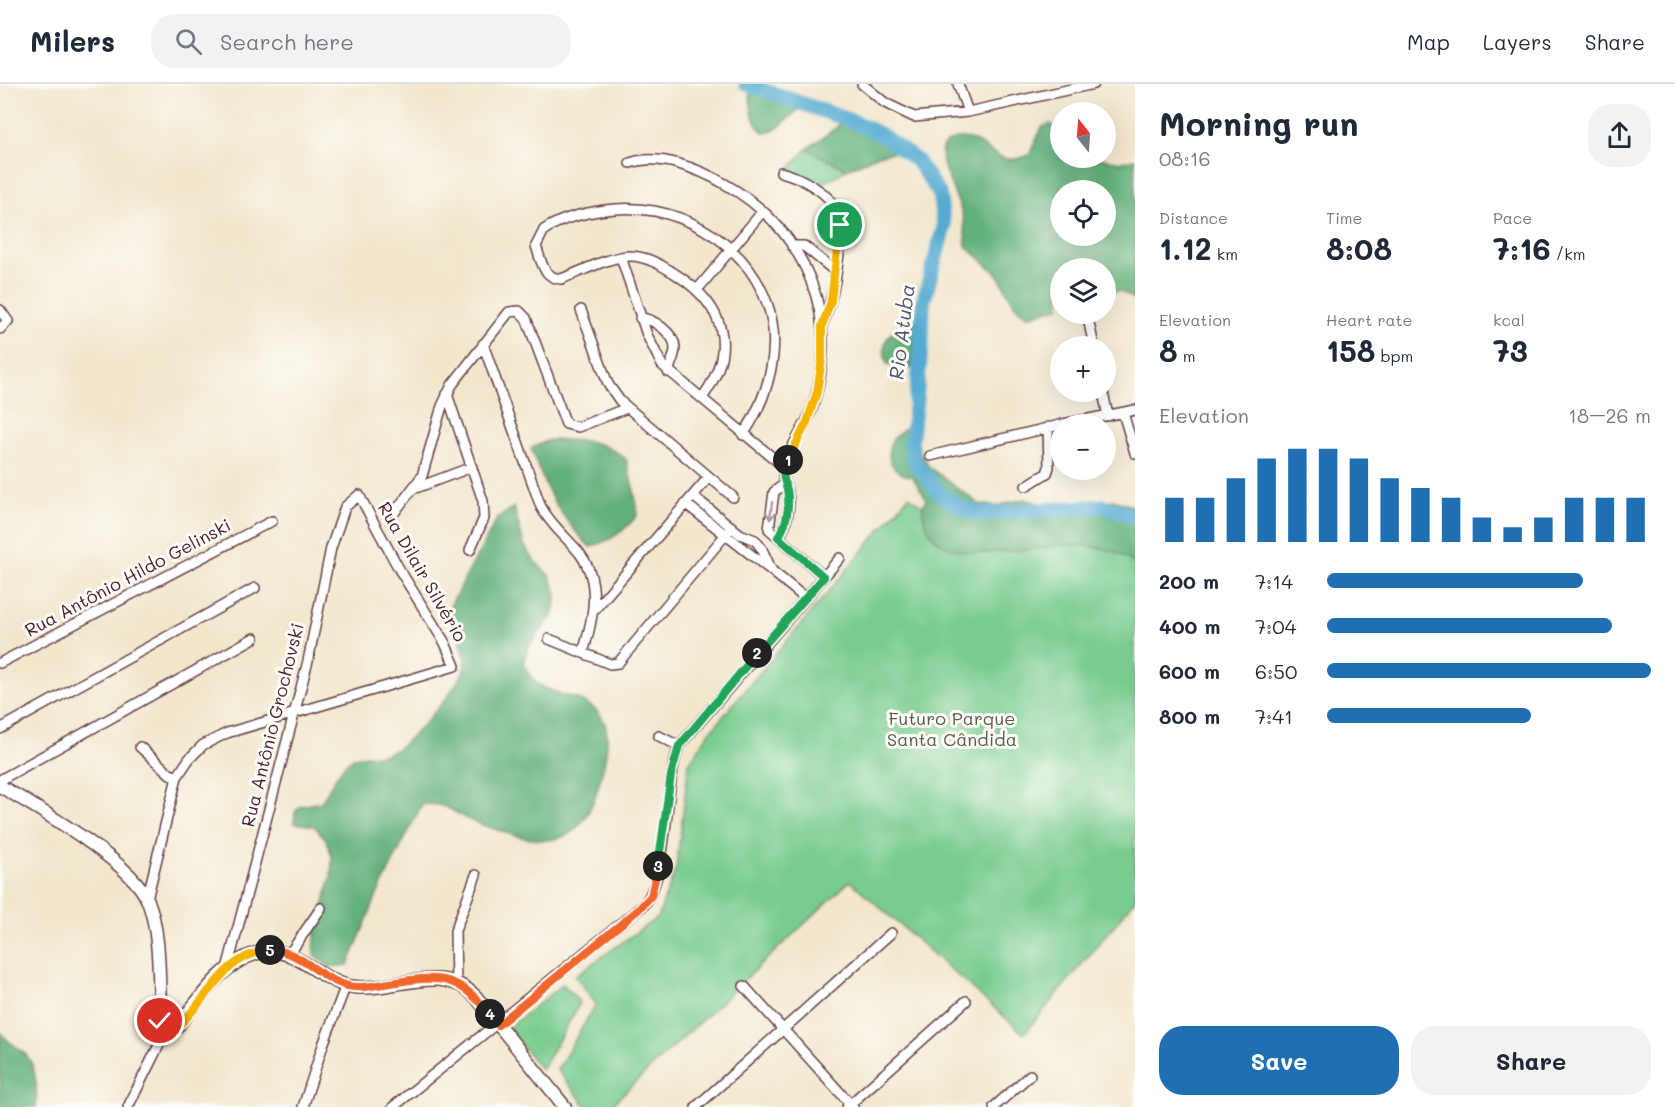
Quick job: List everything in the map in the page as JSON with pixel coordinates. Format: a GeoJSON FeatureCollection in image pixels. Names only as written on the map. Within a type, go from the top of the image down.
{"type":"FeatureCollection","features":[{"type":"Feature","properties":{"kind":"street"},"geometry":{"type":"LineString","coordinates":[[862,84],[885,103],[914,117],[968,112],[1067,87],[1094,84]]}},
{"type":"Feature","properties":{"kind":"street"},"geometry":{"type":"LineString","coordinates":[[958,84],[968,112]]}},
{"type":"Feature","properties":{"kind":"street"},"geometry":{"type":"LineString","coordinates":[[630,164],[651,160],[704,173],[735,190],[763,211],[792,246],[815,290],[822,326],[822,359],[817,392],[807,422],[784,467],[783,485],[788,494],[784,530],[778,537]]}},
{"type":"Feature","properties":{"kind":"street"},"geometry":{"type":"LineString","coordinates":[[781,172],[799,176],[834,206],[840,225],[831,301],[822,326]]}},
{"type":"Feature","properties":{"kind":"street"},"geometry":{"type":"LineString","coordinates":[[702,398],[720,367],[723,341],[714,311],[697,290],[671,271],[652,261],[630,256],[558,279],[545,270],[536,246],[544,231],[568,219],[598,211],[631,208],[658,211],[684,219],[708,232],[729,248],[748,269],[762,292],[768,305],[772,330],[772,356],[768,381],[756,414],[743,435]]}},
{"type":"Feature","properties":{"kind":"street"},"geometry":{"type":"LineString","coordinates":[[697,290],[729,248],[763,211]]}},
{"type":"Feature","properties":{"kind":"street"},"geometry":{"type":"LineString","coordinates":[[792,246],[804,246],[836,272]]}},
{"type":"Feature","properties":{"kind":"street"},"geometry":{"type":"LineString","coordinates":[[621,257],[653,353],[668,372],[784,467]]}},
{"type":"Feature","properties":{"kind":"street"},"geometry":{"type":"LineString","coordinates":[[0,310],[8,321],[0,329]]}},
{"type":"Feature","properties":{"kind":"street"},"geometry":{"type":"LineString","coordinates":[[581,310],[608,384],[627,408],[733,497]]}},
{"type":"Feature","properties":{"kind":"street"},"geometry":{"type":"LineString","coordinates":[[394,513],[416,488],[428,464],[447,394],[506,315],[519,311],[529,324],[566,424],[578,427],[627,408]]}},
{"type":"Feature","properties":{"kind":"street"},"geometry":{"type":"LineString","coordinates":[[640,318],[651,320],[673,339],[675,351],[668,372]]}},
{"type":"Feature","properties":{"kind":"street"},"geometry":{"type":"LineString","coordinates":[[483,344],[541,507],[553,526],[576,549],[585,563],[593,587],[594,610],[584,653]]}},
{"type":"Feature","properties":{"kind":"street"},"geometry":{"type":"LineString","coordinates":[[447,394],[484,510],[482,525],[471,550]]}},
{"type":"Feature","properties":{"kind":"street"},"geometry":{"type":"LineString","coordinates":[[1116,414],[1135,410]]}},
{"type":"Feature","properties":{"kind":"street"},"geometry":{"type":"LineString","coordinates":[[1123,412],[1135,453]]}},
{"type":"Feature","properties":{"kind":"street"},"geometry":{"type":"LineString","coordinates":[[930,456],[1048,427],[1049,467],[1047,473],[1026,486]]}},
{"type":"Feature","properties":{"kind":"street"},"geometry":{"type":"LineString","coordinates":[[416,488],[472,467]]}},
{"type":"Feature","properties":{"kind":"street"},"geometry":{"type":"LineString","coordinates":[[594,610],[709,477]]}},
{"type":"Feature","properties":{"kind":"street"},"geometry":{"type":"LineString","coordinates":[[783,485],[774,492],[770,529],[824,577]]}},
{"type":"Feature","properties":{"kind":"street","name":"Rua Dilair Silvério"},"geometry":{"type":"LineString","coordinates":[[295,713],[455,666],[446,643],[399,569],[360,495]]}},
{"type":"Feature","properties":{"kind":"street","name":"Rua Antônio Grochovski"},"geometry":{"type":"LineString","coordinates":[[226,969],[295,713],[336,529],[345,507],[360,495]]}},
{"type":"Feature","properties":{"kind":"street"},"geometry":{"type":"LineString","coordinates":[[693,496],[732,527],[759,544],[772,571]]}},
{"type":"Feature","properties":{"kind":"street"},"geometry":{"type":"LineString","coordinates":[[686,504],[805,598]]}},
{"type":"Feature","properties":{"kind":"street","name":"Rua Antônio Hildo Gelinski"},"geometry":{"type":"LineString","coordinates":[[0,663],[272,521]]}},
{"type":"Feature","properties":{"kind":"street"},"geometry":{"type":"LineString","coordinates":[[549,639],[610,664],[621,661],[732,527]]}},
{"type":"Feature","properties":{"kind":"street"},"geometry":{"type":"LineString","coordinates":[[749,554],[756,550],[759,544]]}},
{"type":"Feature","properties":{"kind":"street"},"geometry":{"type":"LineString","coordinates":[[393,1107],[498,1025],[638,910],[651,896],[657,875],[671,775],[679,746],[840,558]]}},
{"type":"Feature","properties":{"kind":"street"},"geometry":{"type":"LineString","coordinates":[[0,729],[255,588]]}},
{"type":"Feature","properties":{"kind":"street"},"geometry":{"type":"LineString","coordinates":[[0,780],[254,638]]}},
{"type":"Feature","properties":{"kind":"street"},"geometry":{"type":"LineString","coordinates":[[147,899],[177,777],[196,751],[213,738],[295,713]]}},
{"type":"Feature","properties":{"kind":"street"},"geometry":{"type":"LineString","coordinates":[[659,736],[679,746]]}},
{"type":"Feature","properties":{"kind":"street"},"geometry":{"type":"LineString","coordinates":[[140,747],[170,774],[177,777]]}},
{"type":"Feature","properties":{"kind":"street"},"geometry":{"type":"LineString","coordinates":[[0,786],[51,817],[137,883],[147,899],[154,928],[161,1029],[165,1033]]}},
{"type":"Feature","properties":{"kind":"street"},"geometry":{"type":"LineString","coordinates":[[456,982],[455,931],[476,875]]}},
{"type":"Feature","properties":{"kind":"street"},"geometry":{"type":"LineString","coordinates":[[290,953],[321,908]]}},
{"type":"Feature","properties":{"kind":"street"},"geometry":{"type":"LineString","coordinates":[[696,1107],[891,933]]}},
{"type":"Feature","properties":{"kind":"street"},"geometry":{"type":"LineString","coordinates":[[128,1107],[165,1033],[176,1028],[226,969],[256,953],[275,950],[290,953],[346,986],[370,987],[422,979],[456,982],[471,992],[565,1107]]}},
{"type":"Feature","properties":{"kind":"street"},"geometry":{"type":"LineString","coordinates":[[303,1107],[323,1045],[346,986]]}},
{"type":"Feature","properties":{"kind":"street"},"geometry":{"type":"LineString","coordinates":[[744,986],[850,1106],[966,1001]]}},
{"type":"Feature","properties":{"kind":"street"},"geometry":{"type":"LineString","coordinates":[[994,1107],[1030,1075]]}},
{"type":"Feature","properties":{"kind":"green space"},"geometry":{"type":"Polygon","coordinates":[[[749,84],[806,103],[779,127],[765,133],[753,118],[749,84]]]}},
{"type":"Feature","properties":{"kind":"green space"},"geometry":{"type":"Polygon","coordinates":[[[839,114],[868,126],[900,151],[878,155],[847,169],[807,149],[838,126],[839,114]]]}},
{"type":"Feature","properties":{"kind":"green space"},"geometry":{"type":"Polygon","coordinates":[[[1050,124],[1050,168],[1116,168],[1116,161],[1135,159],[1135,299],[1116,291],[1116,258],[1050,258],[1050,310],[1027,316],[1015,306],[998,275],[966,246],[962,214],[943,163],[943,146],[951,141],[966,138],[1006,159],[1017,159],[1029,155],[1042,127],[1050,124]]]}},
{"type":"Feature","properties":{"kind":"green space"},"geometry":{"type":"Polygon","coordinates":[[[807,149],[847,169],[821,183],[808,183],[792,178],[791,167],[807,149]]]}},
{"type":"Feature","properties":{"kind":"green space"},"geometry":{"type":"Polygon","coordinates":[[[918,319],[911,368],[898,369],[887,364],[884,346],[890,334],[918,319]]]}},
{"type":"Feature","properties":{"kind":"green space"},"geometry":{"type":"Polygon","coordinates":[[[911,423],[921,454],[929,467],[979,504],[996,506],[1025,499],[1043,505],[1114,500],[1135,507],[1135,565],[1122,555],[1088,546],[1071,545],[973,553],[954,549],[939,542],[928,529],[924,517],[923,506],[926,498],[912,476],[895,469],[889,458],[893,439],[911,423]]]}},
{"type":"Feature","properties":{"kind":"green space"},"geometry":{"type":"Polygon","coordinates":[[[549,440],[581,440],[599,444],[626,459],[635,493],[637,516],[622,531],[590,547],[569,524],[542,478],[531,448],[549,440]]]}},
{"type":"Feature","properties":{"kind":"green space","name":"Futuro Parque Santa Cândida"},"geometry":{"type":"Polygon","coordinates":[[[909,496],[963,534],[1135,541],[1135,900],[1024,1034],[850,881],[609,1107],[587,1107],[557,1070],[596,1004],[575,976],[658,917],[676,868],[689,763],[709,733],[909,496]]]}},
{"type":"Feature","properties":{"kind":"green space"},"geometry":{"type":"Polygon","coordinates":[[[514,507],[524,545],[535,562],[550,576],[557,594],[554,614],[530,645],[523,663],[533,679],[541,685],[587,703],[602,718],[605,724],[607,745],[604,766],[594,799],[584,819],[572,832],[558,838],[542,840],[501,831],[469,820],[439,805],[422,804],[378,893],[348,965],[329,967],[314,955],[315,935],[331,877],[332,857],[326,839],[314,826],[294,823],[295,812],[301,806],[321,802],[341,770],[352,759],[362,755],[387,753],[401,745],[447,698],[465,664],[450,606],[497,519],[514,507]]]}},
{"type":"Feature","properties":{"kind":"green space"},"geometry":{"type":"Polygon","coordinates":[[[563,984],[580,1003],[541,1070],[508,1028],[563,984]]]}},
{"type":"Feature","properties":{"kind":"green space"},"geometry":{"type":"Polygon","coordinates":[[[0,1031],[30,1060],[35,1077],[36,1107],[0,1107],[0,1031]]]}},
{"type":"Feature","properties":{"kind":"waterway","name":"Rio Atuba"},"geometry":{"type":"LineString","coordinates":[[746,84],[855,122],[883,136],[916,160],[939,193],[944,227],[923,303],[922,343],[911,445],[915,463],[939,493],[963,509],[982,514],[1104,506],[1135,517]]}},
{"type":"Feature","properties":{"kind":"route"},"geometry":{"type":"LineString","coordinates":[[160,1021],[161,1029],[165,1033],[172,1031],[226,969],[244,957],[275,950],[290,953],[346,986],[370,987],[422,979],[456,982],[471,992],[498,1025],[645,904],[655,886],[671,775],[679,746],[694,724],[824,577],[778,537],[784,530],[788,494],[783,485],[784,467],[807,422],[817,392],[822,359],[822,326],[831,301],[840,225]]}}]}
